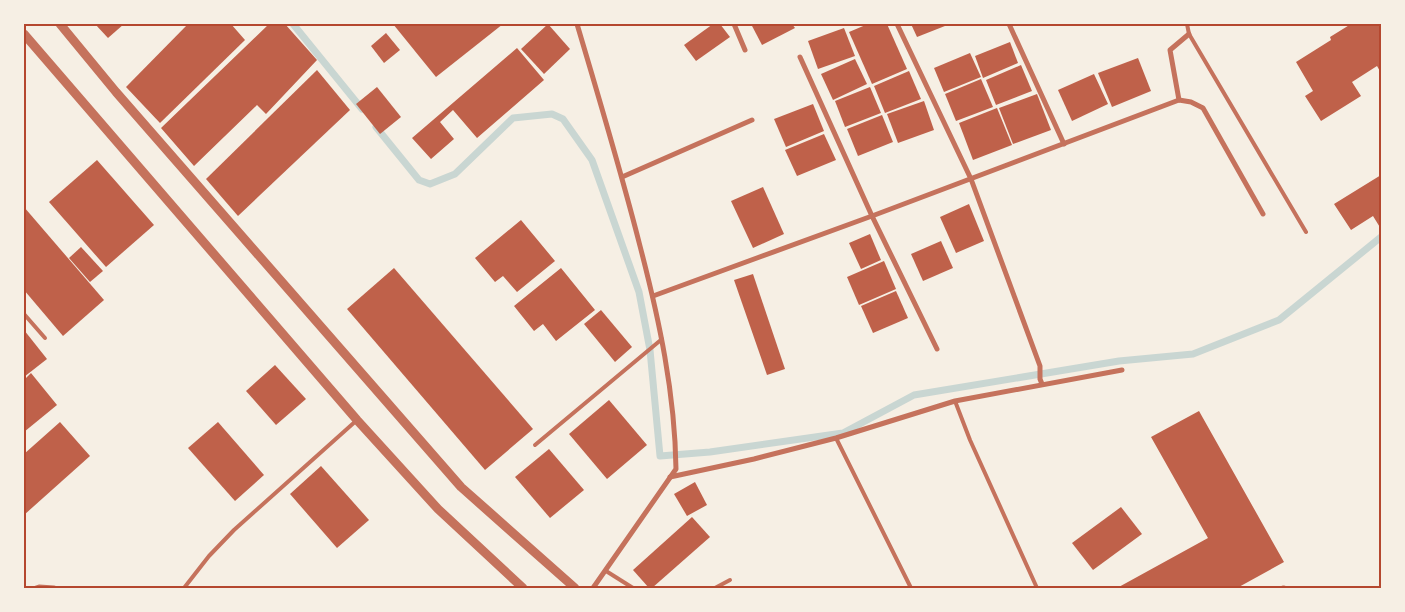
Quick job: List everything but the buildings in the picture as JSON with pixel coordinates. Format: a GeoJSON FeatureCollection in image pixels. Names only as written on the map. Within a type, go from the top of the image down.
{"type":"FeatureCollection","features":[{"type":"Feature","properties":{"kind":"street"},"geometry":{"type":"LineString","coordinates":[[60,24],[116,92],[461,486],[575,588]]}},
{"type":"Feature","properties":{"kind":"street"},"geometry":{"type":"LineString","coordinates":[[576,24],[622,177],[653,296],[663,339],[676,450],[676,469],[593,588]]}},
{"type":"Feature","properties":{"kind":"street"},"geometry":{"type":"LineString","coordinates":[[734,24],[745,50]]}},
{"type":"Feature","properties":{"kind":"street"},"geometry":{"type":"LineString","coordinates":[[897,24],[971,179],[1040,366],[1041,382]]}},
{"type":"Feature","properties":{"kind":"street"},"geometry":{"type":"LineString","coordinates":[[1009,24],[1064,144]]}},
{"type":"Feature","properties":{"kind":"street"},"geometry":{"type":"LineString","coordinates":[[24,34],[357,420],[438,510],[523,588]]}},
{"type":"Feature","properties":{"kind":"street"},"geometry":{"type":"LineString","coordinates":[[1179,100],[1170,50],[1190,34]]}},
{"type":"Feature","properties":{"kind":"street"},"geometry":{"type":"LineString","coordinates":[[800,57],[872,216],[937,349]]}},
{"type":"Feature","properties":{"kind":"street"},"geometry":{"type":"LineString","coordinates":[[653,296],[872,216],[1179,100],[1191,102],[1203,108],[1263,214]]}},
{"type":"Feature","properties":{"kind":"street"},"geometry":{"type":"LineString","coordinates":[[622,177],[752,120]]}},
{"type":"Feature","properties":{"kind":"street"},"geometry":{"type":"LineString","coordinates":[[669,477],[754,460],[836,438],[955,401],[1041,382],[1122,370]]}},
{"type":"Feature","properties":{"kind":"street"},"geometry":{"type":"LineString","coordinates":[[36,588],[54,588]]}},
{"type":"Feature","properties":{"kind":"lane"},"geometry":{"type":"LineString","coordinates":[[1187,24],[1190,34],[1306,232]]}},
{"type":"Feature","properties":{"kind":"lane"},"geometry":{"type":"LineString","coordinates":[[24,314],[45,338]]}},
{"type":"Feature","properties":{"kind":"lane"},"geometry":{"type":"LineString","coordinates":[[535,445],[663,339]]}},
{"type":"Feature","properties":{"kind":"lane"},"geometry":{"type":"LineString","coordinates":[[955,401],[970,440],[1037,588]]}},
{"type":"Feature","properties":{"kind":"lane"},"geometry":{"type":"LineString","coordinates":[[184,588],[209,556],[234,530],[357,420]]}},
{"type":"Feature","properties":{"kind":"lane"},"geometry":{"type":"LineString","coordinates":[[836,438],[911,588]]}},
{"type":"Feature","properties":{"kind":"lane"},"geometry":{"type":"LineString","coordinates":[[606,571],[633,588]]}},
{"type":"Feature","properties":{"kind":"lane"},"geometry":{"type":"LineString","coordinates":[[715,588],[730,580]]}},
{"type":"Feature","properties":{"kind":"waterway"},"geometry":{"type":"LineString","coordinates":[[293,24],[362,109]]}},
{"type":"Feature","properties":{"kind":"waterway"},"geometry":{"type":"LineString","coordinates":[[376,127],[419,180],[430,184],[455,174],[513,118],[552,114],[563,119],[592,160],[639,292],[650,350],[660,456],[710,452],[843,433],[914,395],[1119,361],[1193,354],[1279,320],[1381,237]]}}]}
